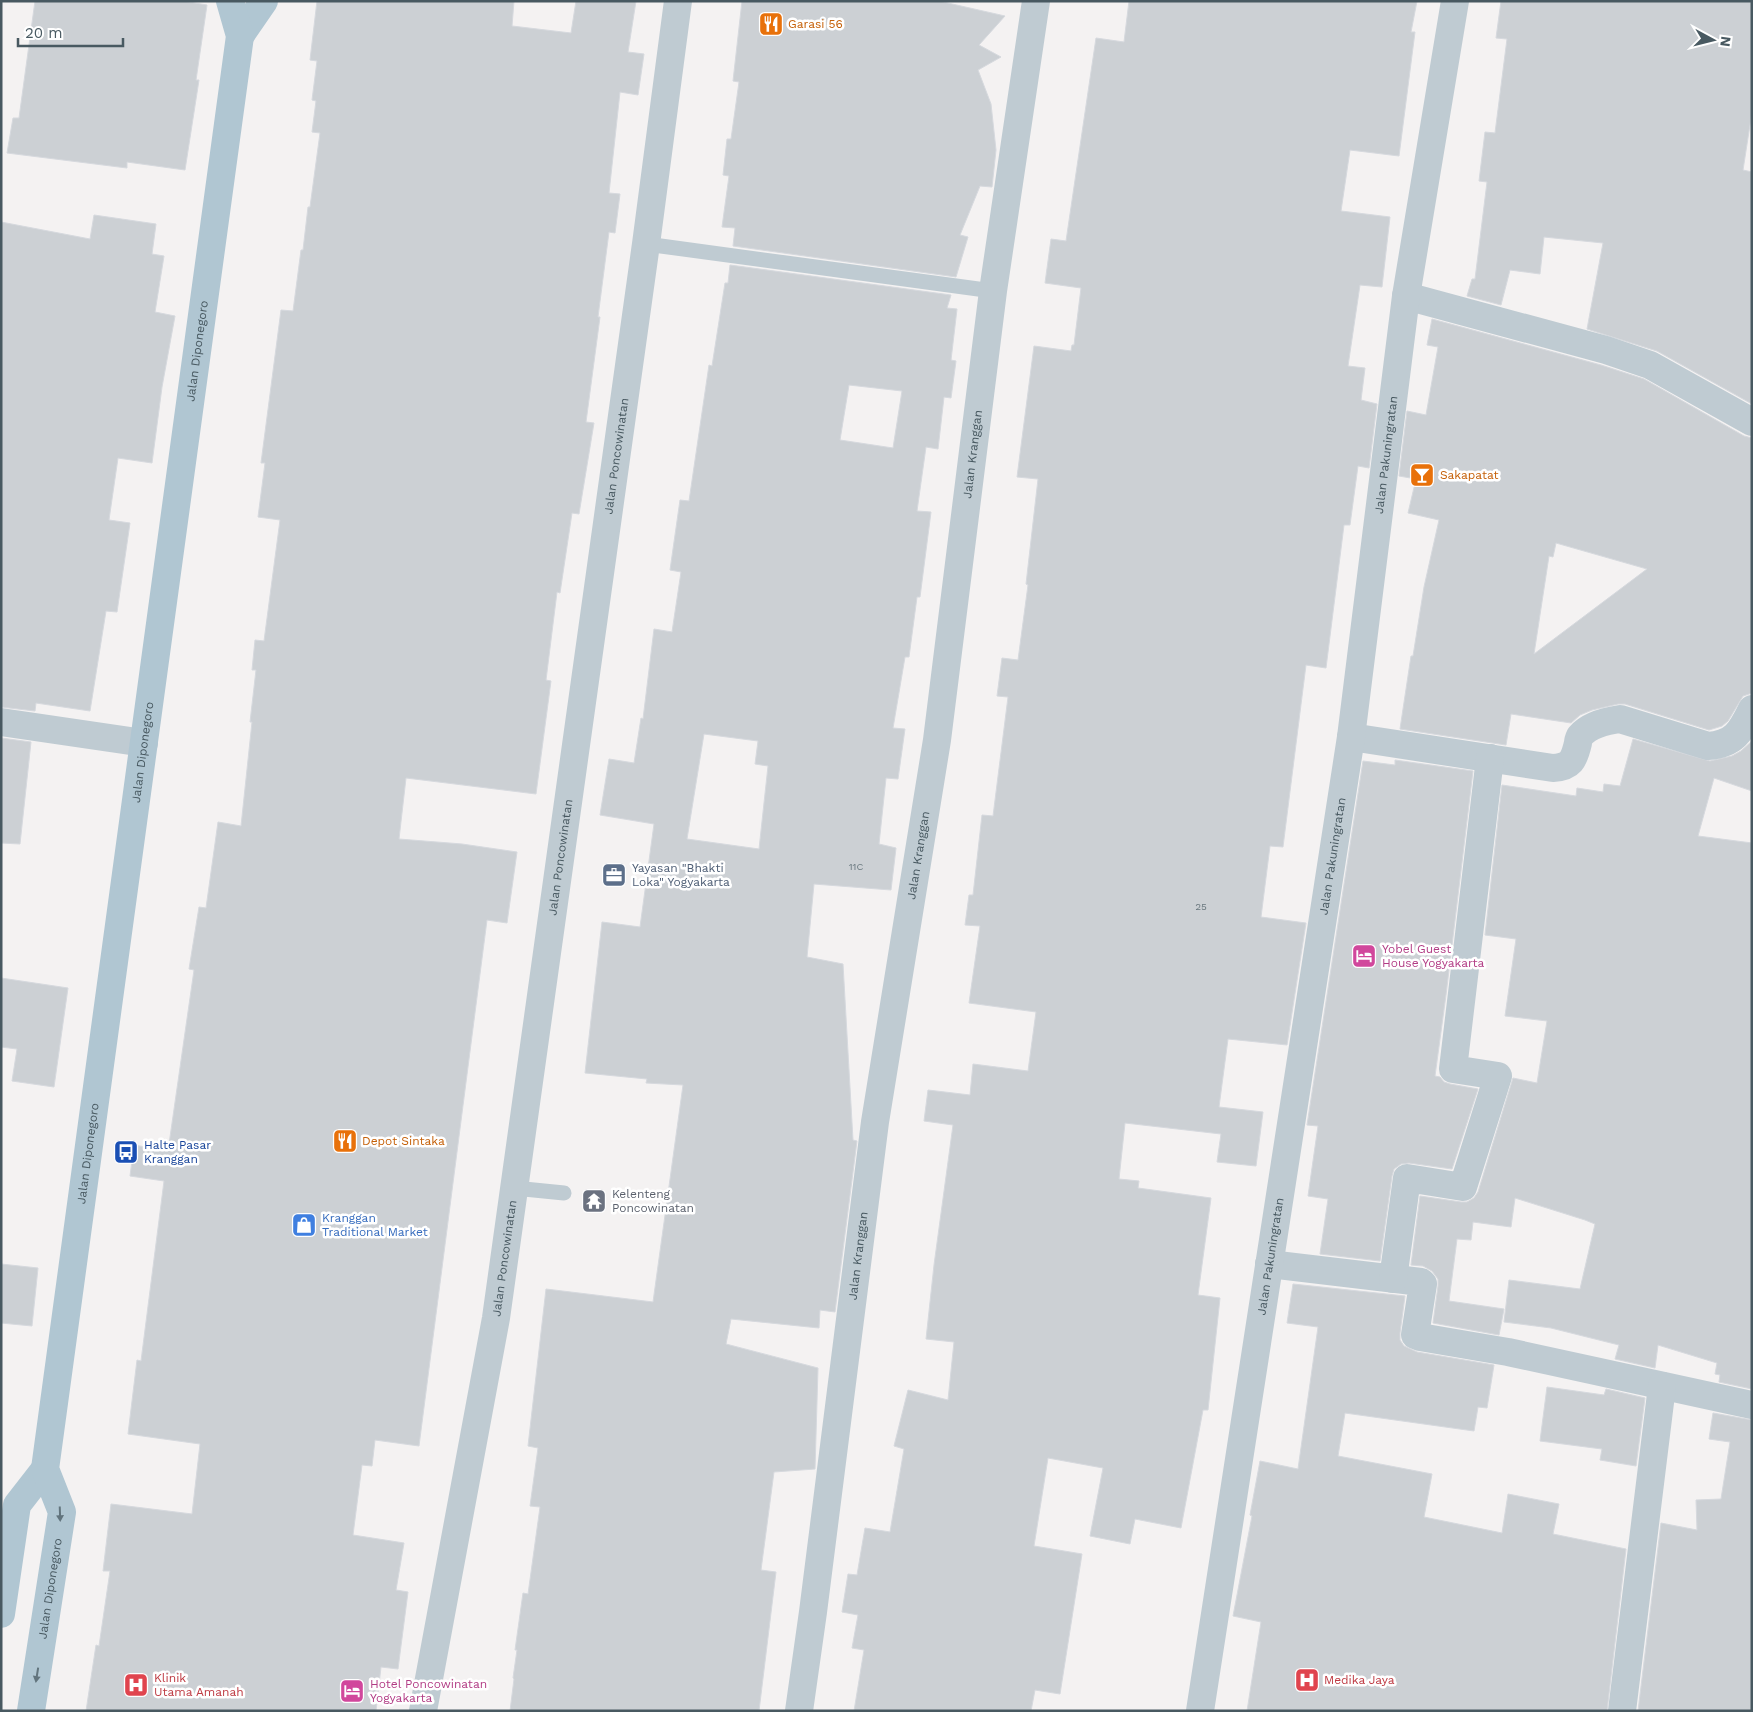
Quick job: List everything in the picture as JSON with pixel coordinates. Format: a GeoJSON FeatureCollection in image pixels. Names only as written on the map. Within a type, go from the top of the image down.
{"type":"FeatureCollection","features":[{"type":"Feature","properties":{"kind":"main road","name":"Jalan Diponegoro"},"geometry":{"type":"LineString","coordinates":[[32,1711],[62,1512],[45,1469],[240,36],[230,1]]}},
{"type":"Feature","properties":{"kind":"main road","name":"Jalan Diponegoro"},"geometry":{"type":"LineString","coordinates":[[240,36],[264,1]]}},
{"type":"Feature","properties":{"kind":"main road"},"geometry":{"type":"LineString","coordinates":[[1,1614],[7,1536],[17,1505],[45,1469]]}},
{"type":"Feature","properties":{"kind":"street","name":"Jalan Poncowinatan"},"geometry":{"type":"LineString","coordinates":[[423,1711],[496,1318],[646,244],[678,1]]}},
{"type":"Feature","properties":{"kind":"street","name":"Jalan Kranggan"},"geometry":{"type":"LineString","coordinates":[[799,1711],[814,1612],[875,1122],[937,740],[993,291],[1036,1]]}},
{"type":"Feature","properties":{"kind":"street","name":"Jalan Pakuningratan"},"geometry":{"type":"LineString","coordinates":[[1200,1711],[1351,736],[1406,296],[1455,1]]}},
{"type":"Feature","properties":{"kind":"street"},"geometry":{"type":"LineString","coordinates":[[1406,296],[1606,350],[1650,365],[1752,422]]}},
{"type":"Feature","properties":{"kind":"street"},"geometry":{"type":"LineString","coordinates":[[1351,736],[1561,768],[1569,764],[1575,756],[1580,737],[1592,727],[1607,721],[1620,720],[1708,746],[1722,745],[1734,737],[1744,725],[1752,708]]}},
{"type":"Feature","properties":{"kind":"street"},"geometry":{"type":"LineString","coordinates":[[1,722],[144,743]]}},
{"type":"Feature","properties":{"kind":"street"},"geometry":{"type":"LineString","coordinates":[[1393,1280],[1406,1178],[1463,1187],[1498,1076],[1453,1069],[1490,758]]}},
{"type":"Feature","properties":{"kind":"street"},"geometry":{"type":"LineString","coordinates":[[1269,1264],[1423,1284],[1415,1334],[1420,1337],[1508,1352],[1752,1405]]}},
{"type":"Feature","properties":{"kind":"street"},"geometry":{"type":"LineString","coordinates":[[1622,1711],[1662,1386]]}},
{"type":"Feature","properties":{"kind":"lane"},"geometry":{"type":"LineString","coordinates":[[646,244],[993,291]]}},
{"type":"Feature","properties":{"kind":"lane"},"geometry":{"type":"LineString","coordinates":[[514,1188],[564,1193]]}},
{"type":"Feature","properties":{"kind":"building"},"geometry":{"type":"Polygon","coordinates":[[[35,1],[183,1],[207,5],[196,80],[199,80],[185,170],[127,162],[127,168],[7,153],[13,118],[19,118],[35,1]]]}},
{"type":"Feature","properties":{"kind":"building"},"geometry":{"type":"Polygon","coordinates":[[[317,1],[514,1],[512,26],[571,33],[576,1],[636,1],[628,52],[644,54],[638,95],[620,92],[609,193],[620,194],[615,233],[609,232],[586,422],[594,423],[579,514],[572,513],[560,593],[557,592],[546,680],[551,681],[536,794],[406,778],[399,839],[462,844],[517,852],[507,923],[487,920],[419,1446],[375,1440],[372,1466],[362,1465],[353,1535],[404,1543],[396,1590],[408,1592],[398,1669],[381,1667],[376,1711],[86,1711],[96,1645],[99,1646],[110,1571],[103,1571],[111,1504],[192,1514],[200,1444],[128,1434],[137,1360],[141,1361],[164,1181],[130,1176],[134,1145],[168,1151],[194,970],[189,969],[199,907],[206,908],[218,822],[241,826],[256,670],[252,670],[255,640],[264,641],[280,520],[258,517],[265,463],[261,463],[281,310],[293,311],[320,133],[312,132],[316,101],[312,100],[317,61],[310,60],[317,1]]]}},
{"type":"Feature","properties":{"kind":"building"},"geometry":{"type":"Polygon","coordinates":[[[742,1],[939,1],[1005,16],[979,45],[1001,57],[978,70],[991,104],[996,150],[992,187],[980,186],[960,235],[968,237],[956,277],[733,246],[735,228],[722,227],[729,176],[723,175],[727,139],[731,139],[739,82],[733,81],[742,1]]]}},
{"type":"Feature","properties":{"kind":"building"},"geometry":{"type":"Polygon","coordinates":[[[1129,1],[1417,1],[1411,32],[1415,32],[1399,156],[1350,150],[1341,211],[1390,217],[1382,287],[1360,285],[1348,366],[1365,368],[1361,400],[1377,404],[1369,468],[1358,466],[1350,525],[1344,525],[1326,668],[1306,665],[1283,847],[1270,846],[1261,917],[1306,923],[1287,1045],[1228,1039],[1219,1107],[1263,1112],[1256,1166],[1217,1162],[1221,1134],[1125,1123],[1119,1179],[1139,1181],[1138,1188],[1211,1198],[1198,1295],[1220,1298],[1208,1410],[1203,1410],[1181,1528],[1135,1519],[1130,1544],[1090,1536],[1103,1468],[1048,1458],[1034,1546],[1082,1554],[1060,1694],[1035,1690],[1031,1711],[854,1711],[864,1650],[852,1648],[858,1615],[842,1612],[848,1574],[857,1575],[865,1528],[890,1532],[904,1449],[894,1446],[908,1390],[948,1400],[954,1342],[926,1339],[953,1125],[924,1121],[928,1090],[970,1095],[973,1064],[1028,1071],[1036,1012],[969,1003],[980,926],[965,925],[969,895],[973,895],[982,815],[993,816],[1008,697],[997,696],[1002,658],[1018,660],[1028,585],[1026,584],[1038,479],[1017,477],[1034,346],[1071,351],[1072,345],[1074,345],[1081,288],[1045,283],[1051,239],[1066,241],[1096,38],[1124,42],[1129,1]]]}},
{"type":"Feature","properties":{"kind":"building"},"geometry":{"type":"Polygon","coordinates":[[[1501,1],[1752,1],[1752,112],[1743,170],[1752,172],[1752,404],[1657,351],[1587,329],[1603,243],[1544,237],[1540,274],[1510,270],[1501,305],[1467,296],[1472,279],[1475,279],[1487,182],[1479,181],[1485,132],[1495,133],[1507,39],[1496,38],[1501,1]]]}},
{"type":"Feature","properties":{"kind":"building"},"geometry":{"type":"Polygon","coordinates":[[[94,215],[156,224],[152,254],[164,256],[155,312],[175,316],[162,387],[152,463],[118,458],[109,520],[130,523],[117,612],[106,611],[90,711],[36,703],[35,711],[1,707],[1,222],[90,239],[94,215]]]}},
{"type":"Feature","properties":{"kind":"building"},"geometry":{"type":"Polygon","coordinates":[[[730,265],[951,295],[947,308],[957,309],[951,360],[956,361],[951,398],[944,397],[938,449],[926,447],[917,511],[931,512],[920,597],[917,597],[909,657],[905,657],[893,728],[905,729],[898,779],[886,778],[879,844],[896,848],[891,890],[814,884],[807,957],[843,964],[853,1140],[857,1141],[835,1312],[820,1310],[819,1328],[731,1319],[726,1344],[818,1368],[815,1469],[774,1472],[761,1570],[776,1572],[759,1711],[510,1711],[517,1650],[515,1650],[523,1593],[528,1594],[540,1507],[530,1506],[538,1448],[528,1446],[546,1289],[653,1302],[683,1085],[646,1083],[647,1079],[585,1073],[602,922],[640,927],[654,824],[600,815],[609,759],[634,763],[641,718],[643,719],[654,629],[672,632],[681,572],[670,570],[680,500],[689,501],[709,365],[712,366],[725,283],[728,283],[730,265]],[[849,385],[840,440],[893,448],[902,391],[849,385]],[[704,734],[687,839],[759,849],[768,766],[755,764],[758,741],[704,734]]]}},
{"type":"Feature","properties":{"kind":"building"},"geometry":{"type":"Polygon","coordinates":[[[1432,319],[1601,365],[1644,379],[1744,436],[1752,438],[1752,693],[1743,696],[1728,721],[1722,726],[1709,730],[1625,704],[1618,704],[1592,710],[1580,715],[1571,723],[1511,714],[1506,745],[1400,729],[1411,656],[1413,656],[1424,587],[1439,520],[1408,513],[1416,479],[1399,476],[1407,411],[1426,415],[1438,347],[1427,345],[1432,319]],[[1556,543],[1553,557],[1549,556],[1534,654],[1647,569],[1556,543]]]}},
{"type":"Feature","properties":{"kind":"building"},"geometry":{"type":"Polygon","coordinates":[[[1,738],[31,742],[20,844],[1,843],[1,738]]]}},
{"type":"Feature","properties":{"kind":"building"},"geometry":{"type":"Polygon","coordinates":[[[1633,739],[1710,761],[1732,756],[1752,741],[1752,791],[1714,778],[1698,836],[1752,843],[1752,1389],[1719,1382],[1720,1375],[1715,1374],[1717,1363],[1658,1345],[1655,1368],[1615,1359],[1619,1345],[1551,1328],[1504,1322],[1509,1280],[1580,1289],[1595,1224],[1585,1220],[1515,1198],[1511,1227],[1473,1222],[1471,1240],[1457,1239],[1449,1301],[1504,1309],[1499,1335],[1433,1323],[1438,1279],[1432,1271],[1423,1266],[1411,1265],[1420,1196],[1461,1202],[1467,1202],[1474,1198],[1478,1192],[1513,1078],[1537,1083],[1547,1021],[1505,1016],[1516,939],[1485,935],[1502,785],[1576,796],[1577,788],[1603,792],[1604,784],[1620,786],[1633,739]]]}},
{"type":"Feature","properties":{"kind":"building"},"geometry":{"type":"Polygon","coordinates":[[[1395,760],[1473,771],[1435,1076],[1450,1084],[1478,1089],[1452,1169],[1409,1163],[1401,1164],[1394,1169],[1380,1261],[1320,1254],[1328,1199],[1308,1196],[1318,1126],[1307,1125],[1363,761],[1395,765],[1395,760]]]}},
{"type":"Feature","properties":{"kind":"building"},"geometry":{"type":"Polygon","coordinates":[[[1,978],[68,988],[54,1087],[12,1081],[17,1049],[1,1047],[1,978]]]}},
{"type":"Feature","properties":{"kind":"building"},"geometry":{"type":"Polygon","coordinates":[[[1,1264],[38,1268],[32,1326],[1,1323],[1,1264]]]}},
{"type":"Feature","properties":{"kind":"building"},"geometry":{"type":"Polygon","coordinates":[[[1293,1284],[1405,1296],[1400,1333],[1400,1340],[1404,1346],[1417,1352],[1494,1365],[1487,1408],[1478,1407],[1474,1431],[1345,1413],[1338,1456],[1432,1474],[1424,1517],[1502,1533],[1508,1494],[1559,1504],[1553,1534],[1626,1549],[1607,1711],[1247,1711],[1261,1622],[1233,1616],[1252,1516],[1250,1515],[1260,1461],[1298,1469],[1318,1327],[1287,1323],[1293,1284]]]}},
{"type":"Feature","properties":{"kind":"building"},"geometry":{"type":"Polygon","coordinates":[[[1547,1387],[1604,1395],[1606,1389],[1645,1398],[1636,1466],[1600,1460],[1602,1449],[1540,1441],[1547,1387]]]}},
{"type":"Feature","properties":{"kind":"building"},"geometry":{"type":"Polygon","coordinates":[[[1713,1413],[1752,1420],[1752,1711],[1638,1711],[1661,1523],[1697,1530],[1696,1500],[1721,1499],[1730,1442],[1709,1439],[1713,1413]]]}},
{"type":"Feature","properties":{"kind":"place","name":"Garasi 56"},"geometry":{"type":"Point","coordinates":[771,24]}},
{"type":"Feature","properties":{"kind":"place","name":"Sakapatat"},"geometry":{"type":"Point","coordinates":[1422,475]}},
{"type":"Feature","properties":{"kind":"place","name":"Yayasan \"Bhakti Loka\" Yogyakarta"},"geometry":{"type":"Point","coordinates":[614,875]}},
{"type":"Feature","properties":{"kind":"place","name":"Yobel Guest House Yogyakarta"},"geometry":{"type":"Point","coordinates":[1364,956]}},
{"type":"Feature","properties":{"kind":"place","name":"Depot Sintaka"},"geometry":{"type":"Point","coordinates":[345,1141]}},
{"type":"Feature","properties":{"kind":"place","name":"Halte Pasar Kranggan"},"geometry":{"type":"Point","coordinates":[126,1152]}},
{"type":"Feature","properties":{"kind":"place","name":"Kelenteng Poncowinatan"},"geometry":{"type":"Point","coordinates":[594,1201]}},
{"type":"Feature","properties":{"kind":"place","name":"Kranggan Traditional Market"},"geometry":{"type":"Point","coordinates":[304,1225]}},
{"type":"Feature","properties":{"kind":"place","name":"Medika Jaya"},"geometry":{"type":"Point","coordinates":[1307,1680]}},
{"type":"Feature","properties":{"kind":"place","name":"Klinik Utama Amanah"},"geometry":{"type":"Point","coordinates":[136,1685]}},
{"type":"Feature","properties":{"kind":"place","name":"Hotel Poncowinatan Yogyakarta"},"geometry":{"type":"Point","coordinates":[352,1691]}}]}
